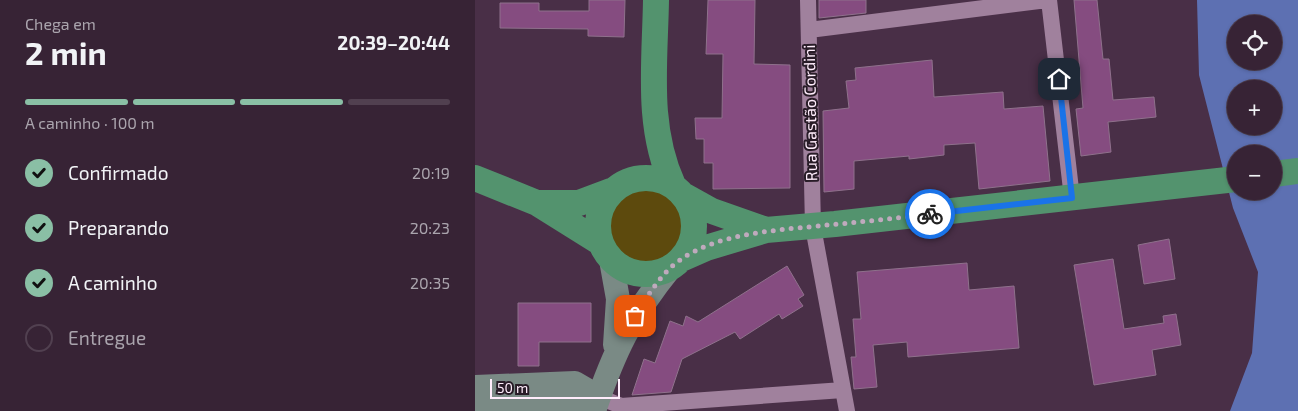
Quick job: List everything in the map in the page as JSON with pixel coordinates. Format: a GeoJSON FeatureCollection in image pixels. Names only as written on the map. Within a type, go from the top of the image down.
{"type":"FeatureCollection","features":[{"type":"Feature","properties":{"kind":"main road"},"geometry":{"type":"LineString","coordinates":[[656,0],[654,121],[660,154],[679,191],[693,212],[694,228],[691,245],[676,263]]}},
{"type":"Feature","properties":{"kind":"main road"},"geometry":{"type":"LineString","coordinates":[[606,252],[597,229],[598,216],[603,202],[633,170],[643,152],[654,121]]}},
{"type":"Feature","properties":{"kind":"main road"},"geometry":{"type":"LineString","coordinates":[[1282,173],[1298,171]]}},
{"type":"Feature","properties":{"kind":"main road"},"geometry":{"type":"LineString","coordinates":[[537,203],[579,202],[634,178],[648,177],[661,179],[712,211],[766,230]]}},
{"type":"Feature","properties":{"kind":"main road"},"geometry":{"type":"LineString","coordinates":[[475,178],[537,203],[606,252],[625,270],[640,274],[657,273],[706,248],[766,230],[813,227],[1226,180]]}},
{"type":"Feature","properties":{"kind":"street","name":"Rua Gastão Cordini"},"geometry":{"type":"LineString","coordinates":[[809,0],[813,227],[847,411]]}},
{"type":"Feature","properties":{"kind":"street"},"geometry":{"type":"LineString","coordinates":[[809,30],[1048,0],[1072,198]]}},
{"type":"Feature","properties":{"kind":"street"},"geometry":{"type":"LineString","coordinates":[[606,252],[618,299],[614,354]]}},
{"type":"Feature","properties":{"kind":"street"},"geometry":{"type":"LineString","coordinates":[[597,404],[614,354],[640,307],[676,263]]}},
{"type":"Feature","properties":{"kind":"street"},"geometry":{"type":"LineString","coordinates":[[475,387],[575,382],[597,404]]}},
{"type":"Feature","properties":{"kind":"street"},"geometry":{"type":"LineString","coordinates":[[475,410],[574,404],[621,406],[843,390]]}},
{"type":"Feature","properties":{"kind":"shaded area"},"geometry":{"type":"Polygon","coordinates":[[[638,187],[654,187],[675,198],[686,219],[686,235],[675,256],[654,267],[638,267],[624,261],[612,249],[606,235],[606,219],[612,205],[624,193],[638,187]]]}},
{"type":"Feature","properties":{"kind":"water"},"geometry":{"type":"Polygon","coordinates":[[[1197,0],[1298,0],[1298,411],[1230,411],[1252,353],[1258,272],[1231,200],[1282,200],[1282,145],[1227,145],[1227,185],[1199,75],[1197,0]]]}},
{"type":"Feature","properties":{"kind":"building"},"geometry":{"type":"Polygon","coordinates":[[[589,0],[625,0],[624,37],[588,36],[588,29],[500,28],[500,3],[539,3],[539,11],[589,11],[589,0]]]}},
{"type":"Feature","properties":{"kind":"building"},"geometry":{"type":"Polygon","coordinates":[[[708,0],[755,0],[754,64],[790,65],[790,188],[713,189],[713,163],[704,163],[704,139],[696,139],[695,118],[722,118],[723,54],[706,54],[708,0]]]}},
{"type":"Feature","properties":{"kind":"building"},"geometry":{"type":"Polygon","coordinates":[[[819,0],[866,0],[866,13],[819,18],[819,0]]]}},
{"type":"Feature","properties":{"kind":"building"},"geometry":{"type":"Polygon","coordinates":[[[1074,0],[1097,0],[1103,59],[1109,59],[1113,100],[1154,97],[1156,117],[1108,122],[1111,152],[1081,156],[1076,109],[1083,108],[1074,0]]]}},
{"type":"Feature","properties":{"kind":"building"},"geometry":{"type":"Polygon","coordinates":[[[932,60],[934,97],[1003,92],[1004,109],[1043,106],[1050,181],[979,189],[975,143],[944,145],[944,155],[909,159],[909,156],[854,161],[854,189],[824,192],[823,111],[849,108],[846,81],[856,80],[855,68],[932,60]]]}},
{"type":"Feature","properties":{"kind":"building"},"geometry":{"type":"Polygon","coordinates":[[[1169,239],[1175,279],[1144,284],[1138,245],[1169,239]]]}},
{"type":"Feature","properties":{"kind":"building"},"geometry":{"type":"Polygon","coordinates":[[[1113,259],[1124,329],[1164,323],[1163,316],[1176,314],[1181,345],[1152,350],[1156,375],[1094,385],[1074,265],[1113,259]]]}},
{"type":"Feature","properties":{"kind":"building"},"geometry":{"type":"Polygon","coordinates":[[[967,263],[969,290],[1014,286],[1019,348],[908,357],[907,342],[873,345],[877,387],[854,389],[851,357],[856,357],[853,319],[861,319],[857,272],[967,263]]]}},
{"type":"Feature","properties":{"kind":"building"},"geometry":{"type":"Polygon","coordinates":[[[787,266],[804,295],[798,299],[803,306],[782,319],[779,314],[740,339],[735,332],[682,359],[671,392],[632,395],[644,359],[655,363],[670,321],[683,326],[686,316],[698,322],[787,266]]]}},
{"type":"Feature","properties":{"kind":"building"},"geometry":{"type":"Polygon","coordinates":[[[518,303],[591,303],[591,342],[539,342],[539,366],[518,366],[518,303]]]}},
{"type":"Feature","properties":{"kind":"way so far"},"geometry":{"type":"LineString","coordinates":[[635,316],[671,267],[681,259],[728,240],[766,230],[813,227],[930,214]]}},
{"type":"Feature","properties":{"kind":"route"},"geometry":{"type":"LineString","coordinates":[[930,214],[1072,198],[1059,79]]}}]}
